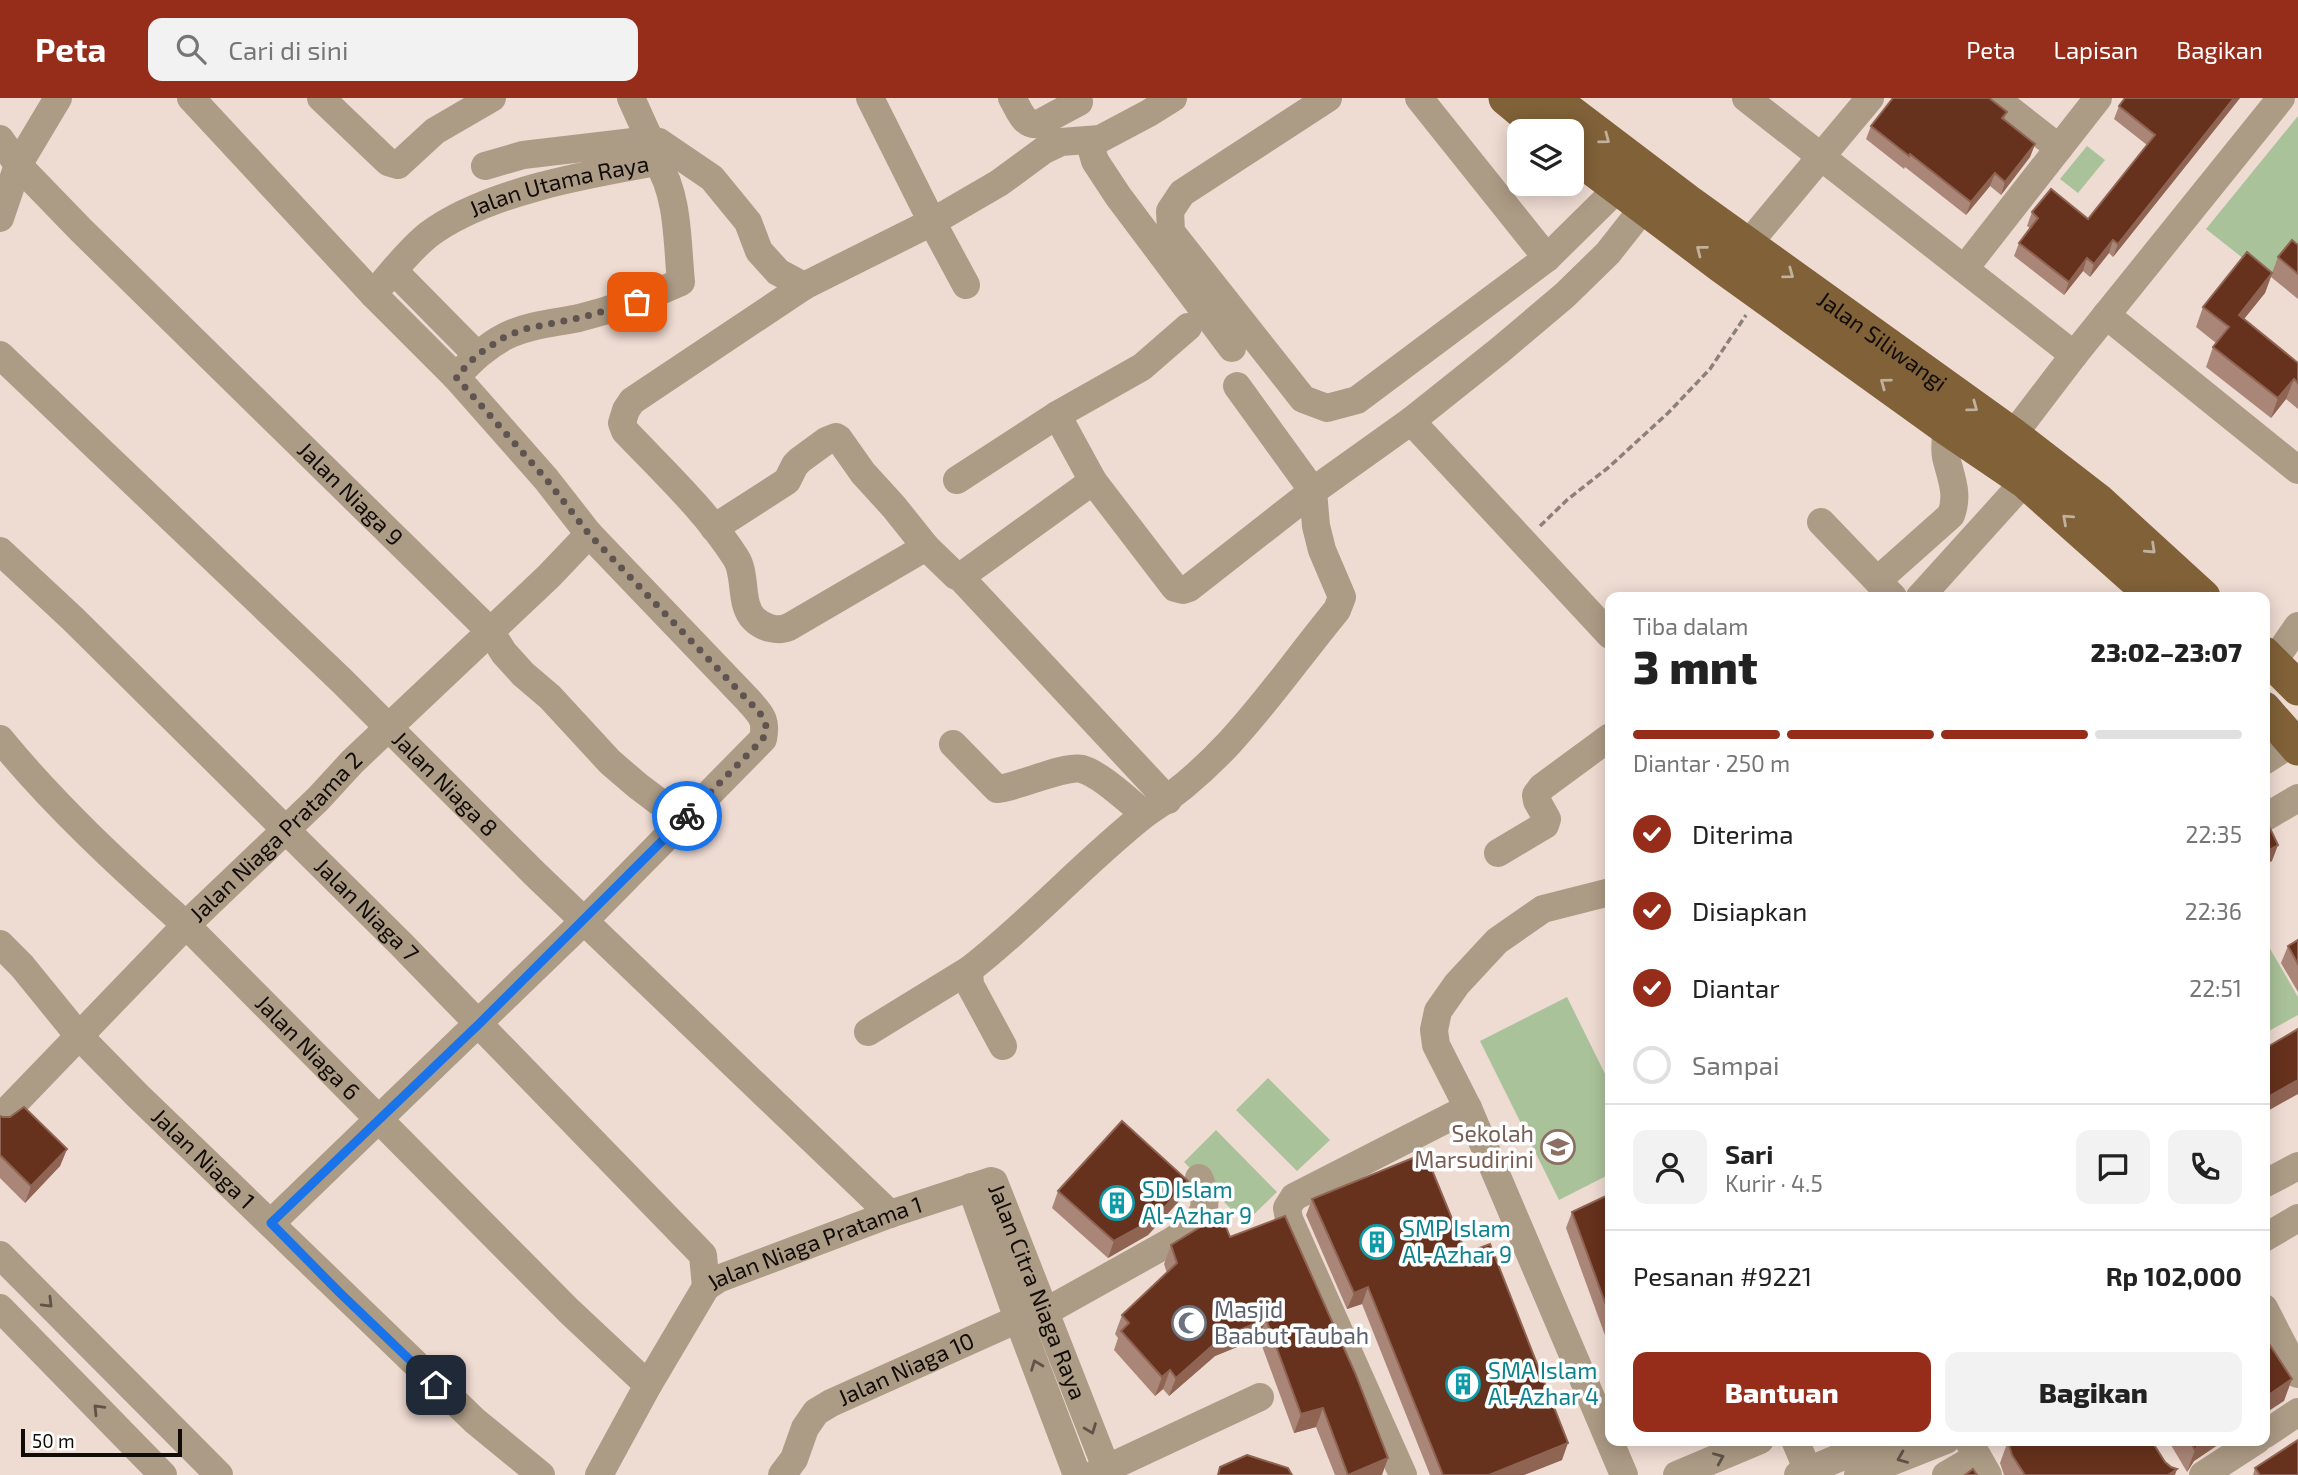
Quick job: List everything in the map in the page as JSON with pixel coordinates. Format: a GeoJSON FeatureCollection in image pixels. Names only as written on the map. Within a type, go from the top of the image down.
{"type":"FeatureCollection","features":[{"type":"Feature","properties":{"kind":"main road"},"geometry":{"type":"LineString","coordinates":[[1506,98],[1531,119]]}},
{"type":"Feature","properties":{"kind":"main road","name":"Jalan Siliwangi"},"geometry":{"type":"LineString","coordinates":[[1551,98],[1748,244],[2004,447],[2097,500],[2198,592]]}},
{"type":"Feature","properties":{"kind":"main road","name":"Jalan Siliwangi"},"geometry":{"type":"LineString","coordinates":[[1584,164],[1947,428],[2004,447],[2025,481],[2149,592]]}},
{"type":"Feature","properties":{"kind":"main road"},"geometry":{"type":"LineString","coordinates":[[2270,664],[2298,688]]}},
{"type":"Feature","properties":{"kind":"main road"},"geometry":{"type":"LineString","coordinates":[[2270,715],[2296,743]]}},
{"type":"Feature","properties":{"kind":"street"},"geometry":{"type":"LineString","coordinates":[[0,218],[18,165],[58,98]]}},
{"type":"Feature","properties":{"kind":"street"},"geometry":{"type":"LineString","coordinates":[[191,98],[373,294],[456,377],[547,480],[589,534],[760,713],[766,726],[763,739],[584,921],[271,1223]]}},
{"type":"Feature","properties":{"kind":"street"},"geometry":{"type":"LineString","coordinates":[[321,98],[388,162],[398,165],[435,131],[492,98]]}},
{"type":"Feature","properties":{"kind":"street"},"geometry":{"type":"LineString","coordinates":[[631,98],[650,139]]}},
{"type":"Feature","properties":{"kind":"street"},"geometry":{"type":"LineString","coordinates":[[870,98],[966,285]]}},
{"type":"Feature","properties":{"kind":"street"},"geometry":{"type":"LineString","coordinates":[[1012,98],[1027,123],[1032,125],[1081,99]]}},
{"type":"Feature","properties":{"kind":"street"},"geometry":{"type":"LineString","coordinates":[[926,547],[782,630],[765,626],[754,619],[748,610],[738,561],[714,528],[625,431],[622,423],[624,415],[632,401],[804,286],[932,222],[999,183],[1044,150],[1061,142],[1089,141],[1109,135],[1144,106],[1173,98]]}},
{"type":"Feature","properties":{"kind":"street"},"geometry":{"type":"LineString","coordinates":[[1328,98],[1182,193],[1170,211],[1171,232],[1303,399],[1327,408],[1357,400],[1632,197]]}},
{"type":"Feature","properties":{"kind":"street"},"geometry":{"type":"LineString","coordinates":[[1419,98],[1547,258]]}},
{"type":"Feature","properties":{"kind":"street"},"geometry":{"type":"LineString","coordinates":[[1746,98],[2074,355]]}},
{"type":"Feature","properties":{"kind":"street"},"geometry":{"type":"LineString","coordinates":[[1748,244],[1870,98]]}},
{"type":"Feature","properties":{"kind":"street"},"geometry":{"type":"LineString","coordinates":[[1995,98],[2059,148]]}},
{"type":"Feature","properties":{"kind":"street"},"geometry":{"type":"LineString","coordinates":[[1965,268],[2098,98]]}},
{"type":"Feature","properties":{"kind":"street"},"geometry":{"type":"LineString","coordinates":[[2004,447],[2074,355],[2281,98]]}},
{"type":"Feature","properties":{"kind":"street","name":"Jalan Niaga 9"},"geometry":{"type":"LineString","coordinates":[[0,139],[18,165],[99,248],[490,631],[504,653],[550,697],[594,747],[638,786],[683,820]]}},
{"type":"Feature","properties":{"kind":"street"},"geometry":{"type":"LineString","coordinates":[[485,166],[523,155],[650,139],[659,142],[712,178],[748,222],[759,251],[778,272],[804,286]]}},
{"type":"Feature","properties":{"kind":"street"},"geometry":{"type":"LineString","coordinates":[[1089,141],[1095,161],[1118,196],[1232,348]]}},
{"type":"Feature","properties":{"kind":"street","name":"Jalan Utama Raya"},"geometry":{"type":"LineString","coordinates":[[373,294],[427,236],[468,212],[557,181],[657,162],[673,205],[681,282],[637,302],[506,336],[477,355],[456,377]]}},
{"type":"Feature","properties":{"kind":"street"},"geometry":{"type":"LineString","coordinates":[[1057,415],[1093,481],[1175,589],[1189,588],[1313,491],[1411,421],[1565,295],[1608,253],[1632,197]]}},
{"type":"Feature","properties":{"kind":"street"},"geometry":{"type":"LineString","coordinates":[[394,271],[477,355]]}},
{"type":"Feature","properties":{"kind":"street"},"geometry":{"type":"LineString","coordinates":[[2106,315],[2298,470]]}},
{"type":"Feature","properties":{"kind":"street"},"geometry":{"type":"LineString","coordinates":[[957,480],[1057,415],[1142,367],[1188,327]]}},
{"type":"Feature","properties":{"kind":"street","name":"Jalan Niaga 8"},"geometry":{"type":"LineString","coordinates":[[0,355],[390,727],[584,921],[890,1214]]}},
{"type":"Feature","properties":{"kind":"street"},"geometry":{"type":"LineString","coordinates":[[868,1032],[969,970],[1016,931],[1109,843],[1226,749],[1340,604],[1341,593],[1322,550],[1316,526],[1313,491],[1237,386]]}},
{"type":"Feature","properties":{"kind":"street"},"geometry":{"type":"LineString","coordinates":[[1411,421],[1605,630]]}},
{"type":"Feature","properties":{"kind":"street"},"geometry":{"type":"LineString","coordinates":[[1821,522],[1885,589],[1951,515],[1955,504],[1953,478],[1946,458],[1947,428]]}},
{"type":"Feature","properties":{"kind":"street"},"geometry":{"type":"LineString","coordinates":[[714,528],[787,481],[795,464],[826,441],[836,437],[926,547],[952,574],[960,577],[1156,807]]}},
{"type":"Feature","properties":{"kind":"street"},"geometry":{"type":"LineString","coordinates":[[960,577],[1093,481]]}},
{"type":"Feature","properties":{"kind":"street"},"geometry":{"type":"LineString","coordinates":[[1925,592],[2025,481]]}},
{"type":"Feature","properties":{"kind":"street","name":"Jalan Niaga Pratama 2"},"geometry":{"type":"LineString","coordinates":[[0,1118],[186,925],[550,576],[589,534]]}},
{"type":"Feature","properties":{"kind":"street","name":"Jalan Niaga 7"},"geometry":{"type":"LineString","coordinates":[[0,551],[286,828],[703,1255],[706,1287]]}},
{"type":"Feature","properties":{"kind":"street"},"geometry":{"type":"LineString","coordinates":[[2270,658],[2298,626]]}},
{"type":"Feature","properties":{"kind":"street","name":"Jalan Niaga 6"},"geometry":{"type":"LineString","coordinates":[[0,739],[29,773],[140,885],[186,925],[569,1311],[648,1385]]}},
{"type":"Feature","properties":{"kind":"street"},"geometry":{"type":"LineString","coordinates":[[1498,853],[1545,825],[1547,819],[1536,795],[1542,787],[1605,741]]}},
{"type":"Feature","properties":{"kind":"street"},"geometry":{"type":"LineString","coordinates":[[2270,758],[2296,743]]}},
{"type":"Feature","properties":{"kind":"street"},"geometry":{"type":"LineString","coordinates":[[953,744],[997,789],[1070,770],[1084,770],[1156,807]]}},
{"type":"Feature","properties":{"kind":"street"},"geometry":{"type":"LineString","coordinates":[[2270,814],[2298,798]]}},
{"type":"Feature","properties":{"kind":"street"},"geometry":{"type":"LineString","coordinates":[[1605,893],[1542,909],[1497,942],[1457,984],[1438,1011],[1434,1030],[1436,1045],[1468,1108],[1605,1432]]}},
{"type":"Feature","properties":{"kind":"street","name":"Jalan Niaga 1"},"geometry":{"type":"LineString","coordinates":[[0,944],[22,966],[79,1036],[138,1096],[475,1421],[541,1475]]}},
{"type":"Feature","properties":{"kind":"street"},"geometry":{"type":"LineString","coordinates":[[969,970],[970,985],[1003,1046]]}},
{"type":"Feature","properties":{"kind":"street"},"geometry":{"type":"LineString","coordinates":[[1403,1475],[1289,1219],[1287,1208],[1294,1197],[1468,1108]]}},
{"type":"Feature","properties":{"kind":"street"},"geometry":{"type":"LineString","coordinates":[[2270,1181],[2298,1166]]}},
{"type":"Feature","properties":{"kind":"street","name":"Jalan Niaga 10"},"geometry":{"type":"LineString","coordinates":[[791,1470],[805,1428],[816,1412],[1018,1319],[1045,1311],[1172,1241],[1194,1226],[1204,1210],[1205,1193],[1199,1178]]}},
{"type":"Feature","properties":{"kind":"street","name":"Jalan Citra Niaga Raya"},"geometry":{"type":"LineString","coordinates":[[1077,1475],[971,1187],[994,1182],[1045,1311],[1103,1473]]}},
{"type":"Feature","properties":{"kind":"street","name":"Jalan Niaga Pratama 1"},"geometry":{"type":"LineString","coordinates":[[599,1475],[706,1287],[718,1279],[890,1214],[971,1187]]}},
{"type":"Feature","properties":{"kind":"street"},"geometry":{"type":"LineString","coordinates":[[2270,1234],[2298,1218]]}},
{"type":"Feature","properties":{"kind":"street"},"geometry":{"type":"LineString","coordinates":[[0,1255],[219,1475]]}},
{"type":"Feature","properties":{"kind":"street"},"geometry":{"type":"LineString","coordinates":[[0,1308],[163,1475]]}},
{"type":"Feature","properties":{"kind":"street"},"geometry":{"type":"LineString","coordinates":[[2270,1320],[2298,1374]]}},
{"type":"Feature","properties":{"kind":"street"},"geometry":{"type":"LineString","coordinates":[[1103,1473],[1260,1397]]}},
{"type":"Feature","properties":{"kind":"street"},"geometry":{"type":"LineString","coordinates":[[2270,1431],[2298,1412]]}},
{"type":"Feature","properties":{"kind":"street"},"geometry":{"type":"LineString","coordinates":[[1611,1446],[1623,1475]]}},
{"type":"Feature","properties":{"kind":"street"},"geometry":{"type":"LineString","coordinates":[[1677,1475],[1746,1446]]}},
{"type":"Feature","properties":{"kind":"street"},"geometry":{"type":"LineString","coordinates":[[1796,1446],[1803,1473],[1868,1446]]}},
{"type":"Feature","properties":{"kind":"street"},"geometry":{"type":"LineString","coordinates":[[1858,1475],[1931,1446]]}},
{"type":"Feature","properties":{"kind":"street"},"geometry":{"type":"LineString","coordinates":[[2213,1473],[2249,1446]]}},
{"type":"Feature","properties":{"kind":"street"},"geometry":{"type":"LineString","coordinates":[[1946,1475],[1978,1457]]}},
{"type":"Feature","properties":{"kind":"path"},"geometry":{"type":"LineString","coordinates":[[1527,545],[1545,521],[1668,413],[1710,369],[1759,292]]}},
{"type":"Feature","properties":{"kind":"green space"},"geometry":{"type":"Polygon","coordinates":[[[2298,116],[2298,268],[2268,278],[2206,229],[2298,116]]]}},
{"type":"Feature","properties":{"kind":"green space"},"geometry":{"type":"Polygon","coordinates":[[[2087,146],[2105,160],[2078,193],[2060,179],[2087,146]]]}},
{"type":"Feature","properties":{"kind":"green space"},"geometry":{"type":"Polygon","coordinates":[[[2270,949],[2298,997],[2298,1015],[2270,1030],[2270,949]]]}},
{"type":"Feature","properties":{"kind":"green space"},"geometry":{"type":"Polygon","coordinates":[[[1567,997],[1605,1074],[1605,1177],[1559,1200],[1480,1041],[1567,997]]]}},
{"type":"Feature","properties":{"kind":"green space"},"geometry":{"type":"Polygon","coordinates":[[[1268,1078],[1330,1140],[1297,1171],[1236,1110],[1268,1078]]]}},
{"type":"Feature","properties":{"kind":"green space"},"geometry":{"type":"Polygon","coordinates":[[[1216,1130],[1277,1192],[1245,1223],[1184,1162],[1216,1130]]]}},
{"type":"Feature","properties":{"kind":"building"},"geometry":{"type":"Polygon","coordinates":[[[1893,98],[1989,98],[2007,112],[2002,118],[2035,144],[2005,182],[1995,173],[1971,202],[1871,126],[1893,98]]]}},
{"type":"Feature","properties":{"kind":"building"},"geometry":{"type":"Polygon","coordinates":[[[2125,98],[2234,98],[2118,244],[2113,240],[2094,264],[2087,258],[2069,282],[2019,243],[2038,218],[2032,212],[2051,189],[2088,219],[2155,135],[2119,106],[2125,98]]]}},
{"type":"Feature","properties":{"kind":"building"},"geometry":{"type":"Polygon","coordinates":[[[2292,240],[2298,245],[2298,274],[2278,257],[2292,240]]]}},
{"type":"Feature","properties":{"kind":"building"},"geometry":{"type":"Polygon","coordinates":[[[2247,252],[2272,273],[2239,315],[2298,363],[2298,383],[2294,379],[2278,398],[2213,347],[2229,327],[2203,307],[2247,252]]]}},
{"type":"Feature","properties":{"kind":"building"},"geometry":{"type":"Polygon","coordinates":[[[2270,828],[2278,845],[2270,850],[2270,828]]]}},
{"type":"Feature","properties":{"kind":"building"},"geometry":{"type":"Polygon","coordinates":[[[2298,940],[2298,964],[2288,946],[2298,940]]]}},
{"type":"Feature","properties":{"kind":"building"},"geometry":{"type":"Polygon","coordinates":[[[2298,1029],[2298,1080],[2270,1096],[2270,1045],[2298,1029]]]}},
{"type":"Feature","properties":{"kind":"building"},"geometry":{"type":"Polygon","coordinates":[[[24,1107],[67,1149],[31,1186],[0,1155],[0,1116],[10,1117],[24,1107]]]}},
{"type":"Feature","properties":{"kind":"building","name":"SD Islam Al-Azhar 9"},"geometry":{"type":"Polygon","coordinates":[[[1122,1121],[1188,1181],[1154,1219],[1114,1241],[1058,1191],[1122,1121]]]}},
{"type":"Feature","properties":{"kind":"building"},"geometry":{"type":"Polygon","coordinates":[[[1425,1153],[1466,1253],[1490,1244],[1568,1443],[1489,1475],[1443,1475],[1368,1287],[1354,1293],[1312,1199],[1425,1153]]]}},
{"type":"Feature","properties":{"kind":"building"},"geometry":{"type":"Polygon","coordinates":[[[1605,1196],[1605,1302],[1572,1212],[1605,1196]]]}},
{"type":"Feature","properties":{"kind":"building"},"geometry":{"type":"Polygon","coordinates":[[[1285,1216],[1355,1373],[1388,1458],[1348,1475],[1323,1408],[1301,1414],[1266,1319],[1222,1337],[1176,1378],[1170,1370],[1162,1377],[1121,1331],[1129,1323],[1122,1315],[1177,1263],[1171,1245],[1222,1217],[1230,1237],[1285,1216]]]}},
{"type":"Feature","properties":{"kind":"building"},"geometry":{"type":"Polygon","coordinates":[[[2270,1345],[2292,1379],[2270,1394],[2270,1345]]]}},
{"type":"Feature","properties":{"kind":"building"},"geometry":{"type":"Polygon","coordinates":[[[2298,1440],[2298,1475],[2260,1475],[2255,1468],[2298,1440]]]}},
{"type":"Feature","properties":{"kind":"building"},"geometry":{"type":"Polygon","coordinates":[[[2009,1446],[2155,1446],[2165,1462],[2177,1469],[2168,1475],[2025,1475],[2009,1446]]]}},
{"type":"Feature","properties":{"kind":"building"},"geometry":{"type":"Polygon","coordinates":[[[1247,1455],[1288,1468],[1292,1475],[1218,1475],[1220,1467],[1247,1455]]]}},
{"type":"Feature","properties":{"kind":"building"},"geometry":{"type":"Polygon","coordinates":[[[1973,1469],[1977,1475],[1965,1475],[1973,1469]]]}},
{"type":"Feature","properties":{"kind":"way so far"},"geometry":{"type":"LineString","coordinates":[[637,302],[506,336],[477,355],[456,377],[547,480],[589,534],[760,713],[766,726],[763,739],[687,816]]}},
{"type":"Feature","properties":{"kind":"place","name":"Sekolah Marsudirini"},"geometry":{"type":"Point","coordinates":[1558,1147]}},
{"type":"Feature","properties":{"kind":"place","name":"SD Islam Al-Azhar 9"},"geometry":{"type":"Point","coordinates":[1117,1203]}},
{"type":"Feature","properties":{"kind":"place","name":"SMP Islam Al-Azhar 9"},"geometry":{"type":"Point","coordinates":[1377,1242]}},
{"type":"Feature","properties":{"kind":"place","name":"Masjid Baabut Taubah"},"geometry":{"type":"Point","coordinates":[1189,1323]}},
{"type":"Feature","properties":{"kind":"place","name":"SMA Islam Al-Azhar 4"},"geometry":{"type":"Point","coordinates":[1463,1384]}},
{"type":"Feature","properties":{"kind":"route"},"geometry":{"type":"LineString","coordinates":[[436,1385],[271,1223],[479,1024],[687,816]]}}]}
